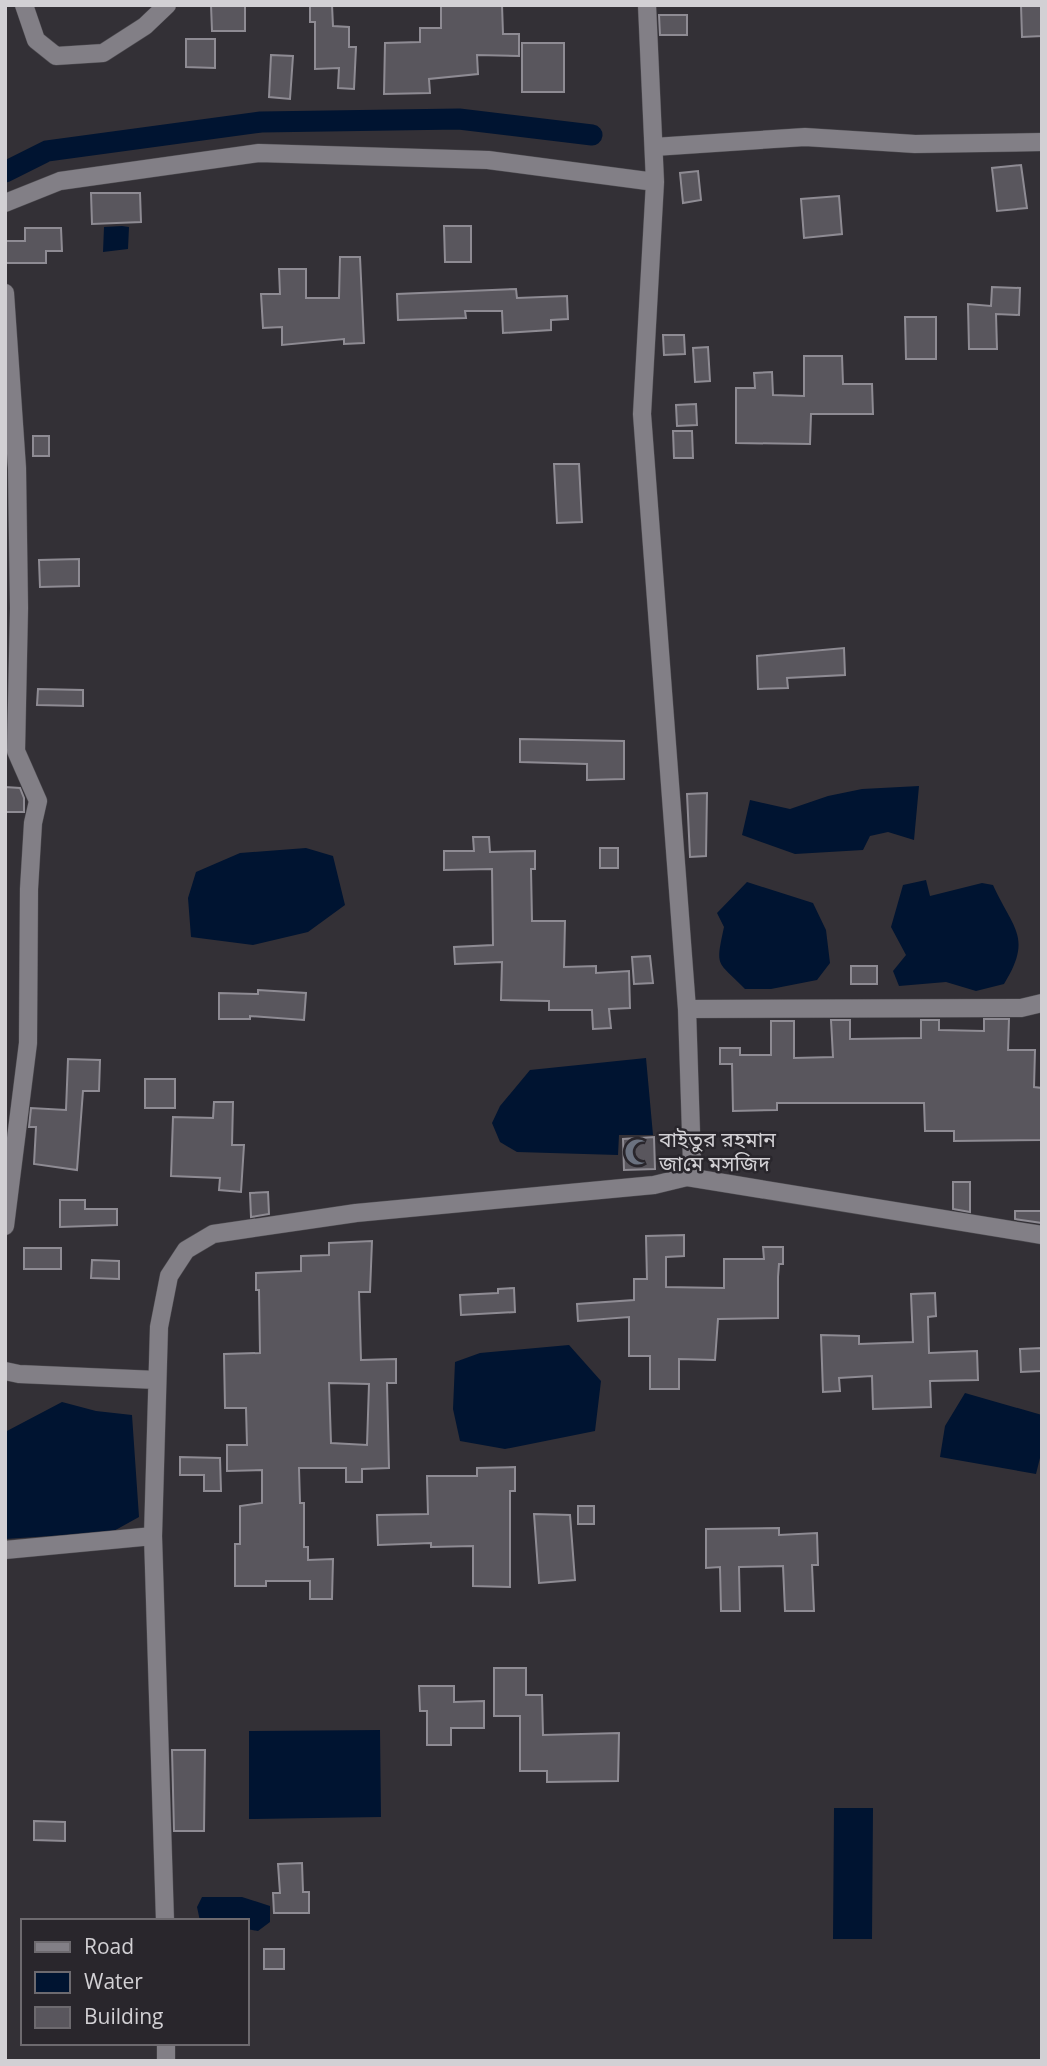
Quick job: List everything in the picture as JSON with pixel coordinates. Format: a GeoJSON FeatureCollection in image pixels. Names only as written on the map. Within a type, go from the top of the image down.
{"type":"FeatureCollection","features":[{"type":"Feature","properties":{"kind":"street"},"geometry":{"type":"LineString","coordinates":[[24,5],[36,40],[56,56],[103,53],[145,26],[167,5]]}},
{"type":"Feature","properties":{"kind":"street"},"geometry":{"type":"LineString","coordinates":[[647,5],[655,182],[642,414],[687,1009],[692,1163],[687,1177]]}},
{"type":"Feature","properties":{"kind":"street"},"geometry":{"type":"LineString","coordinates":[[653,147],[805,137],[915,144],[1042,142]]}},
{"type":"Feature","properties":{"kind":"street"},"geometry":{"type":"LineString","coordinates":[[5,203],[60,181],[259,153],[488,160],[655,182]]}},
{"type":"Feature","properties":{"kind":"street"},"geometry":{"type":"LineString","coordinates":[[5,293],[17,468],[19,608],[16,751],[38,801],[33,823],[29,889],[28,1043],[5,1226]]}},
{"type":"Feature","properties":{"kind":"street"},"geometry":{"type":"LineString","coordinates":[[687,1009],[1021,1008],[1042,1003]]}},
{"type":"Feature","properties":{"kind":"street"},"geometry":{"type":"LineString","coordinates":[[165,1919],[153,1536],[157,1380],[159,1327],[169,1276],[186,1250],[213,1234],[356,1213],[653,1185],[687,1177],[1042,1235]]}},
{"type":"Feature","properties":{"kind":"street"},"geometry":{"type":"LineString","coordinates":[[5,1371],[19,1374],[157,1380]]}},
{"type":"Feature","properties":{"kind":"street"},"geometry":{"type":"LineString","coordinates":[[5,1550],[153,1536]]}},
{"type":"Feature","properties":{"kind":"water"},"geometry":{"type":"Polygon","coordinates":[[[104,227],[129,227],[128,249],[103,252],[104,227]]]}},
{"type":"Feature","properties":{"kind":"water"},"geometry":{"type":"Polygon","coordinates":[[[919,786],[914,840],[888,832],[870,836],[863,850],[795,854],[742,835],[750,800],[790,809],[828,796],[862,789],[919,786]]]}},
{"type":"Feature","properties":{"kind":"water"},"geometry":{"type":"Polygon","coordinates":[[[306,848],[333,856],[345,905],[308,932],[253,945],[191,937],[188,898],[196,872],[240,853],[306,848]]]}},
{"type":"Feature","properties":{"kind":"water"},"geometry":{"type":"Polygon","coordinates":[[[926,880],[930,896],[982,883],[993,885],[1013,923],[1019,944],[1013,968],[1004,984],[976,991],[946,982],[899,986],[893,971],[906,955],[891,927],[903,885],[926,880]]]}},
{"type":"Feature","properties":{"kind":"water"},"geometry":{"type":"Polygon","coordinates":[[[747,882],[813,903],[826,930],[830,963],[817,980],[771,989],[745,989],[724,968],[719,957],[724,927],[717,913],[747,882]]]}},
{"type":"Feature","properties":{"kind":"water"},"geometry":{"type":"Polygon","coordinates":[[[646,1058],[653,1135],[619,1135],[618,1155],[517,1152],[500,1142],[492,1123],[500,1106],[530,1070],[646,1058]]]}},
{"type":"Feature","properties":{"kind":"water"},"geometry":{"type":"Polygon","coordinates":[[[569,1345],[601,1381],[595,1431],[505,1449],[460,1441],[453,1409],[455,1362],[480,1353],[569,1345]]]}},
{"type":"Feature","properties":{"kind":"water"},"geometry":{"type":"Polygon","coordinates":[[[965,1393],[1042,1415],[1042,1450],[1036,1474],[940,1457],[945,1426],[965,1393]]]}},
{"type":"Feature","properties":{"kind":"water"},"geometry":{"type":"Polygon","coordinates":[[[62,1402],[96,1411],[132,1415],[139,1517],[112,1532],[5,1539],[5,1432],[62,1402]]]}},
{"type":"Feature","properties":{"kind":"water"},"geometry":{"type":"Polygon","coordinates":[[[380,1730],[381,1817],[249,1819],[249,1731],[380,1730]]]}},
{"type":"Feature","properties":{"kind":"water"},"geometry":{"type":"Polygon","coordinates":[[[834,1808],[873,1808],[872,1939],[833,1939],[834,1808]]]}},
{"type":"Feature","properties":{"kind":"water"},"geometry":{"type":"Polygon","coordinates":[[[202,1897],[242,1897],[270,1906],[270,1922],[258,1931],[248,1929],[248,1919],[200,1919],[197,1907],[202,1897]]]}},
{"type":"Feature","properties":{"kind":"building"},"geometry":{"type":"Polygon","coordinates":[[[211,5],[245,5],[245,31],[212,31],[211,5]]]}},
{"type":"Feature","properties":{"kind":"building"},"geometry":{"type":"Polygon","coordinates":[[[310,5],[332,5],[333,26],[349,27],[349,47],[356,47],[354,89],[338,88],[339,68],[315,69],[315,22],[310,22],[310,5]]]}},
{"type":"Feature","properties":{"kind":"building"},"geometry":{"type":"Polygon","coordinates":[[[441,5],[502,5],[503,34],[519,34],[519,56],[477,55],[478,74],[429,79],[430,93],[384,94],[385,43],[420,42],[420,28],[441,28],[441,5]]]}},
{"type":"Feature","properties":{"kind":"building"},"geometry":{"type":"Polygon","coordinates":[[[1021,5],[1042,5],[1042,36],[1022,37],[1021,5]]]}},
{"type":"Feature","properties":{"kind":"building"},"geometry":{"type":"Polygon","coordinates":[[[659,15],[687,15],[687,35],[660,35],[659,15]]]}},
{"type":"Feature","properties":{"kind":"building"},"geometry":{"type":"Polygon","coordinates":[[[186,39],[215,39],[215,68],[186,67],[186,39]]]}},
{"type":"Feature","properties":{"kind":"building"},"geometry":{"type":"Polygon","coordinates":[[[522,43],[564,43],[564,92],[522,92],[522,43]]]}},
{"type":"Feature","properties":{"kind":"building"},"geometry":{"type":"Polygon","coordinates":[[[271,55],[293,56],[290,99],[269,97],[271,55]]]}},
{"type":"Feature","properties":{"kind":"building"},"geometry":{"type":"Polygon","coordinates":[[[1021,165],[1027,208],[997,211],[992,168],[1021,165]]]}},
{"type":"Feature","properties":{"kind":"building"},"geometry":{"type":"Polygon","coordinates":[[[698,171],[701,200],[683,203],[680,173],[698,171]]]}},
{"type":"Feature","properties":{"kind":"building"},"geometry":{"type":"Polygon","coordinates":[[[91,193],[140,193],[141,222],[92,224],[91,193]]]}},
{"type":"Feature","properties":{"kind":"building"},"geometry":{"type":"Polygon","coordinates":[[[839,196],[842,234],[804,238],[801,199],[839,196]]]}},
{"type":"Feature","properties":{"kind":"building"},"geometry":{"type":"Polygon","coordinates":[[[444,226],[471,226],[471,262],[445,262],[444,226]]]}},
{"type":"Feature","properties":{"kind":"building"},"geometry":{"type":"Polygon","coordinates":[[[25,228],[61,228],[62,251],[46,251],[46,263],[5,263],[5,241],[25,241],[25,228]]]}},
{"type":"Feature","properties":{"kind":"building"},"geometry":{"type":"Polygon","coordinates":[[[340,257],[360,257],[364,343],[344,344],[344,339],[282,345],[282,327],[263,328],[261,294],[280,294],[279,269],[306,269],[306,298],[339,298],[340,257]]]}},
{"type":"Feature","properties":{"kind":"building"},"geometry":{"type":"Polygon","coordinates":[[[992,287],[1020,288],[1019,315],[996,314],[997,349],[969,349],[968,304],[991,306],[992,287]]]}},
{"type":"Feature","properties":{"kind":"building"},"geometry":{"type":"Polygon","coordinates":[[[516,289],[517,298],[567,296],[568,319],[551,320],[551,330],[503,333],[502,311],[465,311],[466,318],[398,320],[397,294],[516,289]]]}},
{"type":"Feature","properties":{"kind":"building"},"geometry":{"type":"Polygon","coordinates":[[[905,317],[936,317],[936,359],[906,359],[905,317]]]}},
{"type":"Feature","properties":{"kind":"building"},"geometry":{"type":"Polygon","coordinates":[[[663,335],[684,335],[685,354],[664,355],[663,335]]]}},
{"type":"Feature","properties":{"kind":"building"},"geometry":{"type":"Polygon","coordinates":[[[708,347],[710,381],[695,382],[693,348],[708,347]]]}},
{"type":"Feature","properties":{"kind":"building"},"geometry":{"type":"Polygon","coordinates":[[[804,356],[842,356],[843,384],[872,384],[873,414],[811,414],[810,444],[736,443],[736,388],[755,388],[754,373],[772,372],[773,395],[804,396],[804,356]]]}},
{"type":"Feature","properties":{"kind":"building"},"geometry":{"type":"Polygon","coordinates":[[[696,404],[697,425],[677,426],[676,405],[696,404]]]}},
{"type":"Feature","properties":{"kind":"building"},"geometry":{"type":"Polygon","coordinates":[[[673,431],[692,431],[693,458],[674,458],[673,431]]]}},
{"type":"Feature","properties":{"kind":"building"},"geometry":{"type":"Polygon","coordinates":[[[33,436],[49,436],[49,456],[33,456],[33,436]]]}},
{"type":"Feature","properties":{"kind":"building"},"geometry":{"type":"Polygon","coordinates":[[[554,464],[579,464],[582,522],[557,523],[554,464]]]}},
{"type":"Feature","properties":{"kind":"building"},"geometry":{"type":"Polygon","coordinates":[[[79,559],[79,586],[40,587],[39,560],[79,559]]]}},
{"type":"Feature","properties":{"kind":"building"},"geometry":{"type":"Polygon","coordinates":[[[844,648],[845,675],[787,678],[788,688],[758,689],[757,656],[844,648]]]}},
{"type":"Feature","properties":{"kind":"building"},"geometry":{"type":"Polygon","coordinates":[[[38,689],[83,690],[83,706],[37,705],[38,689]]]}},
{"type":"Feature","properties":{"kind":"building"},"geometry":{"type":"Polygon","coordinates":[[[520,739],[624,741],[624,779],[587,780],[587,764],[520,762],[520,739]]]}},
{"type":"Feature","properties":{"kind":"building"},"geometry":{"type":"Polygon","coordinates":[[[5,787],[20,788],[24,798],[24,812],[5,812],[5,787]]]}},
{"type":"Feature","properties":{"kind":"building"},"geometry":{"type":"Polygon","coordinates":[[[707,793],[706,856],[690,857],[687,794],[707,793]]]}},
{"type":"Feature","properties":{"kind":"building"},"geometry":{"type":"Polygon","coordinates":[[[473,837],[489,837],[490,852],[535,851],[535,869],[531,869],[532,921],[565,921],[564,967],[596,966],[596,973],[629,971],[630,1008],[609,1009],[611,1028],[593,1029],[592,1010],[549,1010],[549,1001],[501,1000],[502,962],[455,964],[454,947],[493,945],[492,869],[444,870],[444,851],[474,851],[473,837]]]}},
{"type":"Feature","properties":{"kind":"building"},"geometry":{"type":"Polygon","coordinates":[[[600,848],[618,848],[618,868],[600,868],[600,848]]]}},
{"type":"Feature","properties":{"kind":"building"},"geometry":{"type":"Polygon","coordinates":[[[650,956],[653,983],[634,984],[632,957],[650,956]]]}},
{"type":"Feature","properties":{"kind":"building"},"geometry":{"type":"Polygon","coordinates":[[[851,966],[877,966],[877,984],[851,984],[851,966]]]}},
{"type":"Feature","properties":{"kind":"building"},"geometry":{"type":"Polygon","coordinates":[[[258,990],[306,993],[304,1020],[250,1016],[250,1019],[219,1019],[219,993],[258,994],[258,990]]]}},
{"type":"Feature","properties":{"kind":"building"},"geometry":{"type":"Polygon","coordinates":[[[984,1019],[1009,1019],[1008,1050],[1035,1050],[1034,1087],[1042,1088],[1042,1140],[954,1141],[954,1131],[925,1131],[924,1103],[777,1103],[777,1110],[733,1111],[732,1064],[720,1064],[720,1048],[740,1048],[740,1055],[771,1055],[771,1021],[794,1021],[794,1058],[833,1057],[831,1020],[850,1020],[850,1039],[921,1038],[921,1020],[939,1020],[939,1030],[984,1031],[984,1019]]]}},
{"type":"Feature","properties":{"kind":"building"},"geometry":{"type":"Polygon","coordinates":[[[68,1059],[100,1060],[99,1091],[83,1091],[77,1170],[34,1164],[36,1127],[29,1127],[31,1108],[66,1110],[68,1059]]]}},
{"type":"Feature","properties":{"kind":"building"},"geometry":{"type":"Polygon","coordinates":[[[145,1079],[175,1079],[175,1108],[145,1108],[145,1079]]]}},
{"type":"Feature","properties":{"kind":"building"},"geometry":{"type":"Polygon","coordinates":[[[214,1102],[233,1102],[232,1145],[244,1145],[241,1192],[219,1190],[220,1178],[171,1176],[173,1117],[213,1118],[214,1102]]]}},
{"type":"Feature","properties":{"kind":"building"},"geometry":{"type":"Polygon","coordinates":[[[654,1137],[655,1169],[624,1170],[623,1139],[654,1137]]]}},
{"type":"Feature","properties":{"kind":"building"},"geometry":{"type":"Polygon","coordinates":[[[953,1182],[970,1182],[970,1212],[953,1209],[953,1182]]]}},
{"type":"Feature","properties":{"kind":"building"},"geometry":{"type":"Polygon","coordinates":[[[268,1192],[269,1214],[251,1217],[250,1193],[268,1192]]]}},
{"type":"Feature","properties":{"kind":"building"},"geometry":{"type":"Polygon","coordinates":[[[60,1200],[85,1200],[85,1209],[117,1209],[117,1225],[60,1227],[60,1200]]]}},
{"type":"Feature","properties":{"kind":"building"},"geometry":{"type":"Polygon","coordinates":[[[1015,1211],[1042,1211],[1042,1223],[1015,1219],[1015,1211]]]}},
{"type":"Feature","properties":{"kind":"building"},"geometry":{"type":"Polygon","coordinates":[[[684,1235],[684,1256],[666,1257],[666,1287],[724,1288],[724,1259],[764,1259],[763,1247],[783,1247],[783,1264],[779,1264],[778,1277],[778,1318],[718,1319],[715,1360],[679,1359],[679,1389],[650,1389],[650,1356],[629,1356],[629,1317],[578,1321],[577,1304],[634,1300],[634,1279],[647,1279],[646,1236],[684,1235]]]}},
{"type":"Feature","properties":{"kind":"building"},"geometry":{"type":"Polygon","coordinates":[[[372,1241],[370,1292],[359,1292],[361,1360],[396,1359],[396,1383],[387,1383],[389,1468],[362,1469],[362,1482],[346,1482],[346,1468],[299,1468],[300,1503],[304,1503],[304,1547],[308,1547],[308,1560],[333,1559],[332,1599],[310,1599],[310,1581],[266,1581],[266,1586],[235,1586],[235,1544],[240,1544],[240,1506],[262,1503],[262,1470],[227,1471],[227,1445],[247,1445],[246,1408],[225,1408],[224,1354],[260,1353],[259,1290],[256,1290],[256,1273],[301,1271],[301,1256],[329,1255],[329,1243],[372,1241]],[[329,1383],[331,1443],[367,1445],[369,1384],[329,1383]]]}},
{"type":"Feature","properties":{"kind":"building"},"geometry":{"type":"Polygon","coordinates":[[[24,1248],[61,1248],[61,1269],[24,1269],[24,1248]]]}},
{"type":"Feature","properties":{"kind":"building"},"geometry":{"type":"Polygon","coordinates":[[[92,1260],[119,1261],[119,1279],[91,1278],[92,1260]]]}},
{"type":"Feature","properties":{"kind":"building"},"geometry":{"type":"Polygon","coordinates":[[[514,1288],[515,1312],[461,1315],[460,1295],[498,1293],[498,1289],[514,1288]]]}},
{"type":"Feature","properties":{"kind":"building"},"geometry":{"type":"Polygon","coordinates":[[[935,1293],[936,1316],[928,1317],[929,1353],[977,1351],[978,1380],[930,1381],[931,1407],[873,1409],[872,1376],[839,1378],[840,1391],[823,1392],[821,1335],[859,1336],[859,1344],[913,1342],[911,1294],[935,1293]]]}},
{"type":"Feature","properties":{"kind":"building"},"geometry":{"type":"Polygon","coordinates":[[[1041,1348],[1041,1371],[1021,1372],[1020,1349],[1041,1348]]]}},
{"type":"Feature","properties":{"kind":"building"},"geometry":{"type":"Polygon","coordinates":[[[180,1457],[220,1458],[221,1491],[204,1491],[204,1475],[180,1475],[180,1457]]]}},
{"type":"Feature","properties":{"kind":"building"},"geometry":{"type":"Polygon","coordinates":[[[515,1467],[515,1491],[510,1491],[510,1587],[473,1586],[473,1546],[431,1547],[431,1543],[378,1545],[377,1515],[428,1514],[427,1476],[477,1476],[477,1468],[515,1467]]]}},
{"type":"Feature","properties":{"kind":"building"},"geometry":{"type":"Polygon","coordinates":[[[578,1506],[594,1506],[594,1524],[578,1524],[578,1506]]]}},
{"type":"Feature","properties":{"kind":"building"},"geometry":{"type":"Polygon","coordinates":[[[534,1514],[570,1515],[575,1580],[539,1583],[534,1514]]]}},
{"type":"Feature","properties":{"kind":"building"},"geometry":{"type":"Polygon","coordinates":[[[779,1528],[779,1535],[817,1533],[818,1565],[812,1565],[814,1611],[785,1611],[783,1566],[739,1567],[740,1611],[721,1611],[720,1567],[706,1568],[706,1529],[779,1528]]]}},
{"type":"Feature","properties":{"kind":"building"},"geometry":{"type":"Polygon","coordinates":[[[494,1668],[526,1668],[526,1695],[542,1695],[543,1735],[619,1733],[618,1781],[547,1782],[547,1771],[520,1771],[520,1716],[494,1716],[494,1668]]]}},
{"type":"Feature","properties":{"kind":"building"},"geometry":{"type":"Polygon","coordinates":[[[419,1686],[454,1686],[454,1702],[484,1701],[484,1728],[451,1728],[451,1745],[427,1745],[427,1711],[420,1711],[419,1686]]]}},
{"type":"Feature","properties":{"kind":"building"},"geometry":{"type":"Polygon","coordinates":[[[172,1750],[205,1750],[204,1831],[174,1831],[172,1750]]]}},
{"type":"Feature","properties":{"kind":"building"},"geometry":{"type":"Polygon","coordinates":[[[34,1821],[65,1822],[65,1841],[34,1840],[34,1821]]]}},
{"type":"Feature","properties":{"kind":"building"},"geometry":{"type":"Polygon","coordinates":[[[302,1863],[303,1892],[309,1892],[309,1913],[274,1913],[273,1893],[280,1893],[278,1864],[302,1863]]]}},
{"type":"Feature","properties":{"kind":"building"},"geometry":{"type":"Polygon","coordinates":[[[264,1949],[284,1949],[284,1969],[264,1969],[264,1949]]]}},
{"type":"Feature","properties":{"kind":"waterway"},"geometry":{"type":"LineString","coordinates":[[5,172],[47,151],[261,122],[459,119],[592,135]]}},
{"type":"Feature","properties":{"kind":"place","name":"বাইতুর রহমান জা‌মে মস‌জিদ"},"geometry":{"type":"Point","coordinates":[638,1152]}}]}
